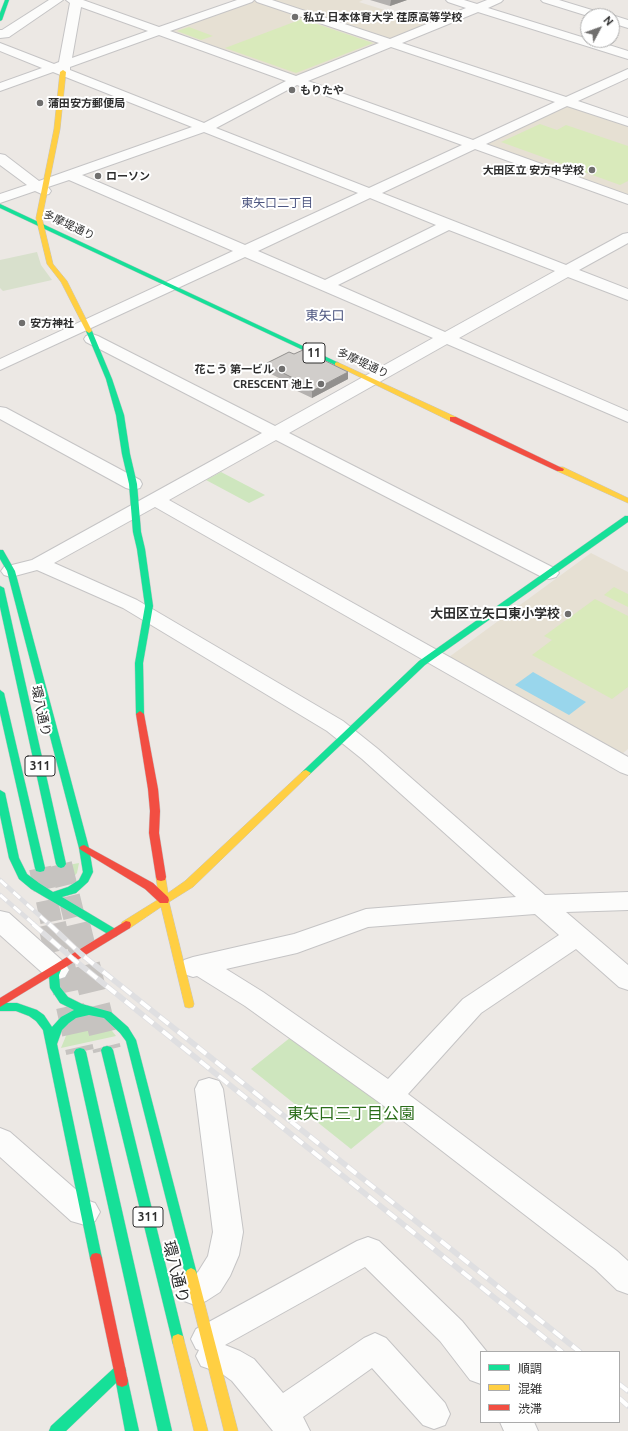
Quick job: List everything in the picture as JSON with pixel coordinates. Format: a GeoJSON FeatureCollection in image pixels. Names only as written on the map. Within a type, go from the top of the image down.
{"type":"FeatureCollection","features":[{"type":"Feature","properties":{"kind":"main road"},"geometry":{"type":"LineString","coordinates":[[0,20],[7,0]]}},
{"type":"Feature","properties":{"kind":"main road"},"geometry":{"type":"LineString","coordinates":[[60,68],[57,129],[43,187],[39,218],[50,264],[64,281],[89,332],[109,379],[120,415],[126,454],[133,484],[137,532],[141,549],[149,606],[139,663],[139,711],[153,789],[155,811],[154,833],[164,900],[191,968],[189,1004]]}},
{"type":"Feature","properties":{"kind":"main road","name":"多摩堤通り"},"geometry":{"type":"LineString","coordinates":[[0,206],[628,501]]}},
{"type":"Feature","properties":{"kind":"main road"},"geometry":{"type":"LineString","coordinates":[[0,1003],[56,970],[189,884],[422,663],[628,518]]}},
{"type":"Feature","properties":{"kind":"main road"},"geometry":{"type":"LineString","coordinates":[[0,552],[6,579],[84,848],[88,872],[83,882],[72,890],[54,896]]}},
{"type":"Feature","properties":{"kind":"main road","name":"環八通り"},"geometry":{"type":"LineString","coordinates":[[6,579],[61,864]]}},
{"type":"Feature","properties":{"kind":"main road","name":"311"},"geometry":{"type":"LineString","coordinates":[[0,693],[40,868]]}},
{"type":"Feature","properties":{"kind":"main road"},"geometry":{"type":"LineString","coordinates":[[0,793],[14,858],[23,876],[35,886],[54,896],[113,933]]}},
{"type":"Feature","properties":{"kind":"main road"},"geometry":{"type":"LineString","coordinates":[[84,848],[149,886],[164,900]]}},
{"type":"Feature","properties":{"kind":"main road"},"geometry":{"type":"LineString","coordinates":[[56,970],[53,982],[58,994],[69,1004],[107,1015],[124,1030],[131,1040],[231,1431]]}},
{"type":"Feature","properties":{"kind":"main road"},"geometry":{"type":"LineString","coordinates":[[0,1007],[17,1007],[33,1013],[40,1018],[48,1029],[85,1212],[132,1431]]}},
{"type":"Feature","properties":{"kind":"main road"},"geometry":{"type":"LineString","coordinates":[[52,1045],[53,1036],[58,1027],[65,1020],[82,1011],[91,1010]]}},
{"type":"Feature","properties":{"kind":"main road","name":"環八通り"},"geometry":{"type":"LineString","coordinates":[[107,1050],[201,1431]]}},
{"type":"Feature","properties":{"kind":"main road","name":"311"},"geometry":{"type":"LineString","coordinates":[[80,1052],[165,1431]]}},
{"type":"Feature","properties":{"kind":"main road"},"geometry":{"type":"LineString","coordinates":[[56,1431],[120,1372]]}},
{"type":"Feature","properties":{"kind":"street"},"geometry":{"type":"LineString","coordinates":[[0,34],[5,34],[57,0]]}},
{"type":"Feature","properties":{"kind":"street"},"geometry":{"type":"LineString","coordinates":[[60,68],[75,0],[159,32],[628,200]]}},
{"type":"Feature","properties":{"kind":"street"},"geometry":{"type":"LineString","coordinates":[[0,87],[60,68],[248,0]]}},
{"type":"Feature","properties":{"kind":"street"},"geometry":{"type":"LineString","coordinates":[[261,0],[628,122]]}},
{"type":"Feature","properties":{"kind":"street"},"geometry":{"type":"LineString","coordinates":[[452,0],[628,55]]}},
{"type":"Feature","properties":{"kind":"street"},"geometry":{"type":"LineString","coordinates":[[0,199],[43,187],[70,175],[205,128],[296,81],[497,0]]}},
{"type":"Feature","properties":{"kind":"street"},"geometry":{"type":"LineString","coordinates":[[547,0],[580,10]]}},
{"type":"Feature","properties":{"kind":"street"},"geometry":{"type":"LineString","coordinates":[[0,47],[60,68],[205,128],[628,295]]}},
{"type":"Feature","properties":{"kind":"street"},"geometry":{"type":"LineString","coordinates":[[0,365],[89,332],[170,286],[628,73]]}},
{"type":"Feature","properties":{"kind":"street"},"geometry":{"type":"LineString","coordinates":[[0,158],[43,187]]}},
{"type":"Feature","properties":{"kind":"street"},"geometry":{"type":"LineString","coordinates":[[70,175],[628,417]]}},
{"type":"Feature","properties":{"kind":"street"},"geometry":{"type":"LineString","coordinates":[[326,285],[449,224]]}},
{"type":"Feature","properties":{"kind":"street"},"geometry":{"type":"LineString","coordinates":[[6,579],[39,564],[156,500],[628,237]]}},
{"type":"Feature","properties":{"kind":"street"},"geometry":{"type":"LineString","coordinates":[[89,332],[275,433],[549,573]]}},
{"type":"Feature","properties":{"kind":"street"},"geometry":{"type":"LineString","coordinates":[[0,412],[133,484]]}},
{"type":"Feature","properties":{"kind":"street"},"geometry":{"type":"LineString","coordinates":[[156,500],[626,764]]}},
{"type":"Feature","properties":{"kind":"street"},"geometry":{"type":"LineString","coordinates":[[39,564],[130,604],[329,723],[346,735],[628,980]]}},
{"type":"Feature","properties":{"kind":"street"},"geometry":{"type":"LineString","coordinates":[[191,968],[297,943],[366,918],[540,904],[628,901]]}},
{"type":"Feature","properties":{"kind":"street"},"geometry":{"type":"LineString","coordinates":[[0,920],[56,970]]}},
{"type":"Feature","properties":{"kind":"street"},"geometry":{"type":"LineString","coordinates":[[390,1095],[472,1006],[577,936]]}},
{"type":"Feature","properties":{"kind":"street"},"geometry":{"type":"LineString","coordinates":[[191,968],[254,999],[390,1095],[606,1260],[628,1280]]}},
{"type":"Feature","properties":{"kind":"street"},"geometry":{"type":"LineString","coordinates":[[195,1291],[210,1282],[224,1255],[228,1232],[225,1200],[209,1089]]}},
{"type":"Feature","properties":{"kind":"street"},"geometry":{"type":"LineString","coordinates":[[0,1140],[81,1212],[85,1212]]}},
{"type":"Feature","properties":{"kind":"street"},"geometry":{"type":"LineString","coordinates":[[434,1414],[375,1348],[287,1423],[243,1370],[210,1348],[368,1250],[451,1331],[480,1368]]}},
{"type":"Feature","properties":{"kind":"shaded area"},"geometry":{"type":"Polygon","coordinates":[[[256,0],[381,43],[296,77],[170,31],[256,0]]]}},
{"type":"Feature","properties":{"kind":"shaded area"},"geometry":{"type":"Polygon","coordinates":[[[268,0],[363,0],[359,2],[429,24],[390,40],[268,0]]]}},
{"type":"Feature","properties":{"kind":"shaded area","name":"大田区立 安方中学校"},"geometry":{"type":"Polygon","coordinates":[[[569,105],[628,125],[628,196],[486,145],[569,105]]]}},
{"type":"Feature","properties":{"kind":"shaded area","name":"大田区立矢口東小学校"},"geometry":{"type":"Polygon","coordinates":[[[591,553],[628,572],[628,749],[622,754],[449,657],[591,553]]]}},
{"type":"Feature","properties":{"kind":"green space"},"geometry":{"type":"Polygon","coordinates":[[[302,19],[373,43],[296,73],[225,48],[302,19]]]}},
{"type":"Feature","properties":{"kind":"green space"},"geometry":{"type":"Polygon","coordinates":[[[189,27],[213,36],[201,40],[177,31],[189,27]]]}},
{"type":"Feature","properties":{"kind":"green space"},"geometry":{"type":"Polygon","coordinates":[[[540,124],[557,130],[566,125],[628,146],[628,181],[620,185],[501,142],[540,124]]]}},
{"type":"Feature","properties":{"kind":"green space"},"geometry":{"type":"Polygon","coordinates":[[[37,252],[41,265],[52,280],[3,291],[0,288],[0,260],[37,252]]]}},
{"type":"Feature","properties":{"kind":"green space"},"geometry":{"type":"Polygon","coordinates":[[[221,472],[265,495],[249,503],[206,480],[221,472]]]}},
{"type":"Feature","properties":{"kind":"green space"},"geometry":{"type":"Polygon","coordinates":[[[614,587],[628,594],[628,607],[604,595],[614,587]]]}},
{"type":"Feature","properties":{"kind":"green space"},"geometry":{"type":"Polygon","coordinates":[[[595,599],[628,616],[628,687],[612,699],[532,655],[552,640],[544,636],[595,599]]]}},
{"type":"Feature","properties":{"kind":"green space"},"geometry":{"type":"Polygon","coordinates":[[[79,863],[77,873],[71,880],[59,885],[51,886],[31,872],[79,863]]]}},
{"type":"Feature","properties":{"kind":"green space"},"geometry":{"type":"Polygon","coordinates":[[[84,1018],[94,1020],[109,1027],[116,1036],[61,1048],[70,1026],[84,1018]]]}},
{"type":"Feature","properties":{"kind":"green space","name":"東矢口三丁目公園"},"geometry":{"type":"Polygon","coordinates":[[[291,1037],[394,1114],[351,1149],[251,1069],[291,1037]]]}},
{"type":"Feature","properties":{"kind":"water"},"geometry":{"type":"Polygon","coordinates":[[[533,672],[586,702],[569,715],[515,685],[533,672]]]}},
{"type":"Feature","properties":{"kind":"building"},"geometry":{"type":"Polygon","coordinates":[[[303,350],[348,372],[312,391],[293,382],[297,380],[265,364],[289,352],[294,354],[303,350]]]}},
{"type":"Feature","properties":{"kind":"tunnel"},"geometry":{"type":"LineString","coordinates":[[61,864],[76,925]]}},
{"type":"Feature","properties":{"kind":"tunnel"},"geometry":{"type":"LineString","coordinates":[[40,868],[52,925]]}},
{"type":"Feature","properties":{"kind":"tunnel"},"geometry":{"type":"LineString","coordinates":[[52,924],[80,1052]]}},
{"type":"Feature","properties":{"kind":"tunnel"},"geometry":{"type":"LineString","coordinates":[[76,924],[107,1050]]}},
{"type":"Feature","properties":{"kind":"railway"},"geometry":{"type":"LineString","coordinates":[[0,880],[50,925]]}},
{"type":"Feature","properties":{"kind":"railway"},"geometry":{"type":"LineString","coordinates":[[0,895],[35,925]]}},
{"type":"Feature","properties":{"kind":"railway"},"geometry":{"type":"LineString","coordinates":[[33,924],[73,959],[561,1351]]}},
{"type":"Feature","properties":{"kind":"railway"},"geometry":{"type":"LineString","coordinates":[[49,924],[81,954],[579,1351]]}},
{"type":"Feature","properties":{"kind":"railway"},"geometry":{"type":"LineString","coordinates":[[620,1385],[628,1391]]}},
{"type":"Feature","properties":{"kind":"railway"},"geometry":{"type":"LineString","coordinates":[[620,1399],[628,1406]]}},
{"type":"Feature","properties":{"kind":"traffic: fast"},"geometry":{"type":"LineString","coordinates":[[0,20],[7,0]]}},
{"type":"Feature","properties":{"kind":"traffic: fast"},"geometry":{"type":"LineString","coordinates":[[0,206],[337,364]]}},
{"type":"Feature","properties":{"kind":"traffic: fast"},"geometry":{"type":"LineString","coordinates":[[89,331],[109,379],[120,415],[126,454],[133,484],[137,532],[141,549],[149,606],[139,663],[140,714]]}},
{"type":"Feature","properties":{"kind":"traffic: fast"},"geometry":{"type":"LineString","coordinates":[[306,773],[422,663],[628,518]]}},
{"type":"Feature","properties":{"kind":"traffic: fast"},"geometry":{"type":"LineString","coordinates":[[0,552],[11,571],[84,848],[88,872],[83,882],[72,890],[54,896]]}},
{"type":"Feature","properties":{"kind":"traffic: fast"},"geometry":{"type":"LineString","coordinates":[[0,588],[61,864]]}},
{"type":"Feature","properties":{"kind":"traffic: fast"},"geometry":{"type":"LineString","coordinates":[[0,693],[40,868]]}},
{"type":"Feature","properties":{"kind":"traffic: fast"},"geometry":{"type":"LineString","coordinates":[[0,793],[14,858],[23,876],[35,886],[113,933]]}},
{"type":"Feature","properties":{"kind":"traffic: fast"},"geometry":{"type":"LineString","coordinates":[[56,970],[54,975],[55,988],[64,1000],[79,1008],[107,1015],[124,1030],[131,1040],[191,1274]]}},
{"type":"Feature","properties":{"kind":"traffic: fast"},"geometry":{"type":"LineString","coordinates":[[0,1007],[17,1007],[33,1013],[40,1018],[48,1029],[96,1258]]}},
{"type":"Feature","properties":{"kind":"traffic: fast"},"geometry":{"type":"LineString","coordinates":[[51,1045],[53,1036],[58,1027],[65,1020],[73,1015],[91,1010]]}},
{"type":"Feature","properties":{"kind":"traffic: fast"},"geometry":{"type":"LineString","coordinates":[[107,1050],[178,1340]]}},
{"type":"Feature","properties":{"kind":"traffic: fast"},"geometry":{"type":"LineString","coordinates":[[80,1052],[165,1431]]}},
{"type":"Feature","properties":{"kind":"traffic: fast"},"geometry":{"type":"LineString","coordinates":[[56,1431],[120,1371]]}},
{"type":"Feature","properties":{"kind":"traffic: fast"},"geometry":{"type":"LineString","coordinates":[[122,1381],[132,1431]]}},
{"type":"Feature","properties":{"kind":"traffic: slow"},"geometry":{"type":"LineString","coordinates":[[63,72],[57,129],[39,218],[50,264],[64,281],[89,331]]}},
{"type":"Feature","properties":{"kind":"traffic: slow"},"geometry":{"type":"LineString","coordinates":[[337,364],[453,419]]}},
{"type":"Feature","properties":{"kind":"traffic: slow"},"geometry":{"type":"LineString","coordinates":[[560,469],[628,501]]}},
{"type":"Feature","properties":{"kind":"traffic: slow"},"geometry":{"type":"LineString","coordinates":[[126,925],[189,884],[306,773]]}},
{"type":"Feature","properties":{"kind":"traffic: slow"},"geometry":{"type":"LineString","coordinates":[[161,877],[164,900],[189,1004]]}},
{"type":"Feature","properties":{"kind":"traffic: slow"},"geometry":{"type":"LineString","coordinates":[[191,1274],[231,1431]]}},
{"type":"Feature","properties":{"kind":"traffic: slow"},"geometry":{"type":"LineString","coordinates":[[178,1340],[201,1431]]}},
{"type":"Feature","properties":{"kind":"traffic: jam"},"geometry":{"type":"LineString","coordinates":[[453,419],[560,469]]}},
{"type":"Feature","properties":{"kind":"traffic: jam"},"geometry":{"type":"LineString","coordinates":[[140,714],[153,789],[155,811],[154,833],[161,877]]}},
{"type":"Feature","properties":{"kind":"traffic: jam"},"geometry":{"type":"LineString","coordinates":[[84,848],[149,886],[164,900]]}},
{"type":"Feature","properties":{"kind":"traffic: jam"},"geometry":{"type":"LineString","coordinates":[[0,1003],[126,925]]}},
{"type":"Feature","properties":{"kind":"traffic: jam"},"geometry":{"type":"LineString","coordinates":[[96,1258],[122,1381]]}},
{"type":"Feature","properties":{"kind":"place","name":"私立 日本体育大学 荏原高等学校"},"geometry":{"type":"Point","coordinates":[295,17]}},
{"type":"Feature","properties":{"kind":"place","name":"もりたや"},"geometry":{"type":"Point","coordinates":[292,90]}},
{"type":"Feature","properties":{"kind":"place","name":"蒲田安方郵便局"},"geometry":{"type":"Point","coordinates":[40,103]}},
{"type":"Feature","properties":{"kind":"place","name":"大田区立 安方中学校"},"geometry":{"type":"Point","coordinates":[592,170]}},
{"type":"Feature","properties":{"kind":"place","name":"ローソン"},"geometry":{"type":"Point","coordinates":[98,176]}},
{"type":"Feature","properties":{"kind":"place","name":"安方神社"},"geometry":{"type":"Point","coordinates":[22,323]}},
{"type":"Feature","properties":{"kind":"place","name":"花こう 第一ビル"},"geometry":{"type":"Point","coordinates":[282,369]}},
{"type":"Feature","properties":{"kind":"place","name":"CRESCENT 池上"},"geometry":{"type":"Point","coordinates":[321,384]}},
{"type":"Feature","properties":{"kind":"place","name":"大田区立矢口東小学校"},"geometry":{"type":"Point","coordinates":[568,614]}},
{"type":"Feature","properties":{"kind":"district","name":"東矢口二丁目"},"geometry":{"type":"Point","coordinates":[277,203]}},
{"type":"Feature","properties":{"kind":"district","name":"東矢口"},"geometry":{"type":"Point","coordinates":[325,316]}}]}
